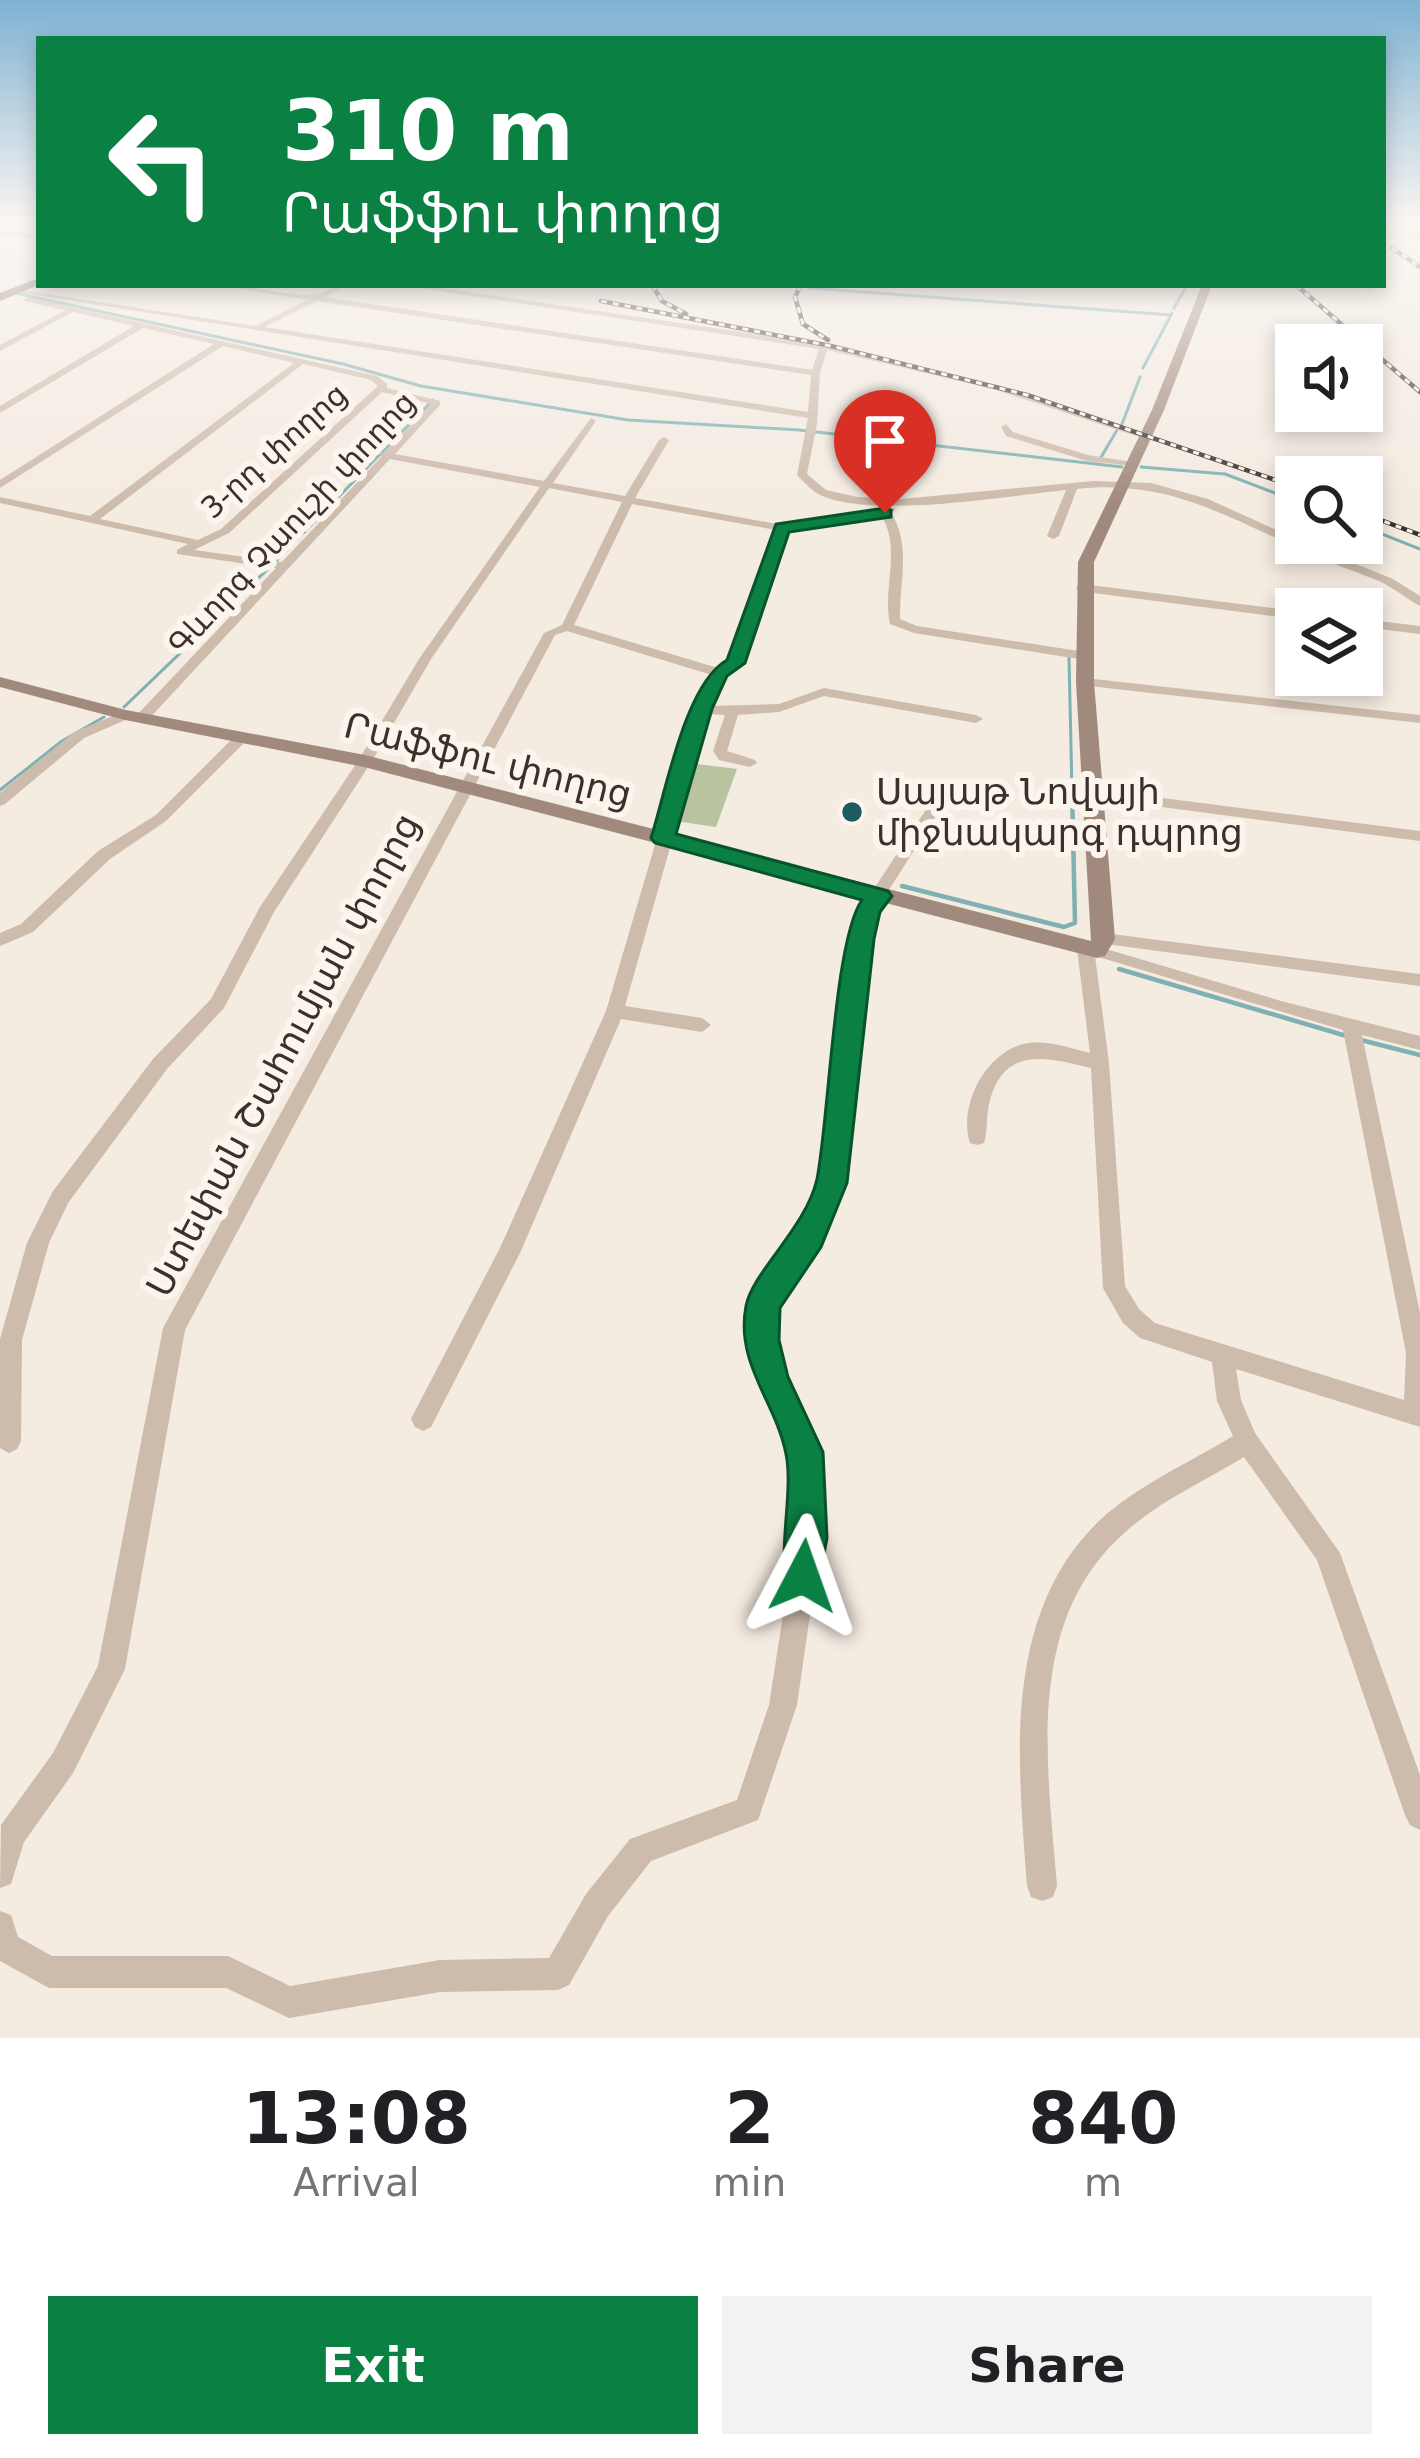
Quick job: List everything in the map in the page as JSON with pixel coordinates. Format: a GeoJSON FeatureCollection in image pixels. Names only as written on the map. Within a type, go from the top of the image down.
{"type":"FeatureCollection","features":[{"type":"Feature","properties":{"kind":"main road"},"geometry":{"type":"LineString","coordinates":[[1097,946],[1082,588],[1085,562],[1133,463],[1194,315]]}},
{"type":"Feature","properties":{"kind":"main road","name":"Րաֆֆու փողոց"},"geometry":{"type":"LineString","coordinates":[[0,682],[133,717],[365,761],[879,896],[1097,946]]}},
{"type":"Feature","properties":{"kind":"street"},"geometry":{"type":"LineString","coordinates":[[0,348],[62,315]]}},
{"type":"Feature","properties":{"kind":"street"},"geometry":{"type":"LineString","coordinates":[[89,315],[374,378],[384,386],[380,388]]}},
{"type":"Feature","properties":{"kind":"street"},"geometry":{"type":"LineString","coordinates":[[162,315],[810,416]]}},
{"type":"Feature","properties":{"kind":"street"},"geometry":{"type":"LineString","coordinates":[[256,328],[282,315]]}},
{"type":"Feature","properties":{"kind":"street"},"geometry":{"type":"LineString","coordinates":[[429,315],[813,373]]}},
{"type":"Feature","properties":{"kind":"street"},"geometry":{"type":"LineString","coordinates":[[608,315],[824,347],[996,388],[1144,436]]}},
{"type":"Feature","properties":{"kind":"street"},"geometry":{"type":"LineString","coordinates":[[0,410],[140,326]]}},
{"type":"Feature","properties":{"kind":"street"},"geometry":{"type":"LineString","coordinates":[[0,485],[222,343]]}},
{"type":"Feature","properties":{"kind":"street"},"geometry":{"type":"LineString","coordinates":[[824,347],[813,373],[810,432],[802,460],[807,485],[824,494],[886,508]]}},
{"type":"Feature","properties":{"kind":"street"},"geometry":{"type":"LineString","coordinates":[[93,520],[302,362]]}},
{"type":"Feature","properties":{"kind":"street","name":"Գևորգ Չաուշի փողոց"},"geometry":{"type":"LineString","coordinates":[[0,801],[79,735],[133,717],[287,566],[436,403],[436,399],[380,388]]}},
{"type":"Feature","properties":{"kind":"street","name":"3-րդ փողոց"},"geometry":{"type":"LineString","coordinates":[[197,543],[225,531],[380,388]]}},
{"type":"Feature","properties":{"kind":"street"},"geometry":{"type":"LineString","coordinates":[[9,1441],[11,1340],[38,1244],[59,1198],[160,1064],[218,1003],[266,911],[365,761],[425,659],[591,421]]}},
{"type":"Feature","properties":{"kind":"street"},"geometry":{"type":"LineString","coordinates":[[1006,427],[1010,434],[1087,458],[1133,463]]}},
{"type":"Feature","properties":{"kind":"street","name":"Ստեփան Շահումյան փողոց"},"geometry":{"type":"LineString","coordinates":[[0,1873],[11,1835],[63,1763],[111,1670],[175,1328],[464,786],[550,633],[567,627],[590,568],[626,498],[664,440]]}},
{"type":"Feature","properties":{"kind":"street"},"geometry":{"type":"LineString","coordinates":[[385,455],[782,528],[886,508],[1124,483],[1196,499],[1274,530],[1405,589],[1420,602]]}},
{"type":"Feature","properties":{"kind":"street"},"geometry":{"type":"LineString","coordinates":[[1053,536],[1072,487]]}},
{"type":"Feature","properties":{"kind":"street"},"geometry":{"type":"LineString","coordinates":[[0,500],[197,543]]}},
{"type":"Feature","properties":{"kind":"street"},"geometry":{"type":"LineString","coordinates":[[886,508],[893,522],[896,557],[894,621],[914,629],[1085,656]]}},
{"type":"Feature","properties":{"kind":"street"},"geometry":{"type":"LineString","coordinates":[[423,1419],[509,1253],[616,1011],[702,709],[719,673],[736,663],[782,528]]}},
{"type":"Feature","properties":{"kind":"street"},"geometry":{"type":"LineString","coordinates":[[197,543],[181,552],[287,566]]}},
{"type":"Feature","properties":{"kind":"street"},"geometry":{"type":"LineString","coordinates":[[1082,588],[1275,612]]}},
{"type":"Feature","properties":{"kind":"street"},"geometry":{"type":"LineString","coordinates":[[1383,626],[1420,630]]}},
{"type":"Feature","properties":{"kind":"street"},"geometry":{"type":"LineString","coordinates":[[567,627],[719,673]]}},
{"type":"Feature","properties":{"kind":"street"},"geometry":{"type":"LineString","coordinates":[[1085,682],[1420,719]]}},
{"type":"Feature","properties":{"kind":"street"},"geometry":{"type":"LineString","coordinates":[[702,709],[732,713],[744,707],[782,708],[807,694],[824,692],[976,719]]}},
{"type":"Feature","properties":{"kind":"street"},"geometry":{"type":"LineString","coordinates":[[732,713],[720,752],[724,758],[750,763]]}},
{"type":"Feature","properties":{"kind":"street"},"geometry":{"type":"LineString","coordinates":[[0,940],[27,928],[104,855],[161,818],[242,737]]}},
{"type":"Feature","properties":{"kind":"street"},"geometry":{"type":"LineString","coordinates":[[1091,794],[1420,836]]}},
{"type":"Feature","properties":{"kind":"street"},"geometry":{"type":"LineString","coordinates":[[0,1925],[5,1947],[49,1972],[228,1972],[289,2002],[440,1976],[558,1974],[597,1905],[641,1850],[748,1810],[783,1705],[808,1538],[805,1452],[771,1380],[762,1340],[763,1304],[809,1237],[832,1183],[868,910],[936,805]]}},
{"type":"Feature","properties":{"kind":"street"},"geometry":{"type":"LineString","coordinates":[[1352,1034],[1417,1353],[1418,1415],[1148,1331],[1131,1316],[1114,1288],[1097,946],[1420,980]]}},
{"type":"Feature","properties":{"kind":"street","name":"Րաֆֆու փողոց"},"geometry":{"type":"LineString","coordinates":[[1097,946],[1352,1034],[1420,1043]]}},
{"type":"Feature","properties":{"kind":"street"},"geometry":{"type":"LineString","coordinates":[[616,1011],[702,1025]]}},
{"type":"Feature","properties":{"kind":"street"},"geometry":{"type":"LineString","coordinates":[[976,1137],[982,1093],[1003,1059],[1016,1050],[1100,1064]]}},
{"type":"Feature","properties":{"kind":"street"},"geometry":{"type":"LineString","coordinates":[[1222,1356],[1229,1400],[1247,1441],[1328,1553],[1420,1815]]}},
{"type":"Feature","properties":{"kind":"street"},"geometry":{"type":"LineString","coordinates":[[1042,1886],[1033,1686],[1049,1621],[1074,1572],[1110,1528],[1247,1441]]}},
{"type":"Feature","properties":{"kind":"green space"},"geometry":{"type":"Polygon","coordinates":[[[697,764],[737,769],[716,827],[675,821],[697,764]]]}},
{"type":"Feature","properties":{"kind":"waterway"},"geometry":{"type":"LineString","coordinates":[[117,315],[343,364],[421,386],[628,420],[799,430],[1122,467]]}},
{"type":"Feature","properties":{"kind":"waterway"},"geometry":{"type":"LineString","coordinates":[[1143,368],[1171,315]]}},
{"type":"Feature","properties":{"kind":"waterway"},"geometry":{"type":"LineString","coordinates":[[1122,424],[1140,377]]}},
{"type":"Feature","properties":{"kind":"waterway"},"geometry":{"type":"LineString","coordinates":[[274,563],[433,400]]}},
{"type":"Feature","properties":{"kind":"waterway"},"geometry":{"type":"LineString","coordinates":[[1100,459],[1117,430]]}},
{"type":"Feature","properties":{"kind":"waterway"},"geometry":{"type":"LineString","coordinates":[[1141,467],[1225,474],[1275,493]]}},
{"type":"Feature","properties":{"kind":"waterway"},"geometry":{"type":"LineString","coordinates":[[1383,534],[1420,549]]}},
{"type":"Feature","properties":{"kind":"waterway"},"geometry":{"type":"LineString","coordinates":[[124,707],[271,566]]}},
{"type":"Feature","properties":{"kind":"waterway"},"geometry":{"type":"LineString","coordinates":[[1069,658],[1072,791]]}},
{"type":"Feature","properties":{"kind":"waterway"},"geometry":{"type":"LineString","coordinates":[[0,790],[62,741],[104,717]]}},
{"type":"Feature","properties":{"kind":"waterway"},"geometry":{"type":"LineString","coordinates":[[902,886],[1064,927],[1075,923],[1072,788]]}},
{"type":"Feature","properties":{"kind":"waterway"},"geometry":{"type":"LineString","coordinates":[[1119,969],[1350,1037]]}},
{"type":"Feature","properties":{"kind":"waterway"},"geometry":{"type":"LineString","coordinates":[[1361,1040],[1420,1055]]}},
{"type":"Feature","properties":{"kind":"railway"},"geometry":{"type":"LineString","coordinates":[[673,315],[831,346],[1027,395],[1275,480]]}},
{"type":"Feature","properties":{"kind":"railway"},"geometry":{"type":"LineString","coordinates":[[800,315],[803,324],[828,340]]}},
{"type":"Feature","properties":{"kind":"railway"},"geometry":{"type":"LineString","coordinates":[[1331,315],[1420,392]]}},
{"type":"Feature","properties":{"kind":"railway"},"geometry":{"type":"LineString","coordinates":[[1383,521],[1420,535]]}},
{"type":"Feature","properties":{"kind":"place","name":"Սայաթ Նովայի միջնակարգ դպրոց"},"geometry":{"type":"Point","coordinates":[852,812]}},
{"type":"Feature","properties":{"kind":"route"},"geometry":{"type":"LineString","coordinates":[[803,1576],[808,1538],[805,1452],[771,1380],[762,1340],[763,1304],[809,1237],[832,1183],[862,939],[868,910],[879,896],[663,838],[702,709],[719,673],[736,663],[782,528],[885,513]]}}]}
